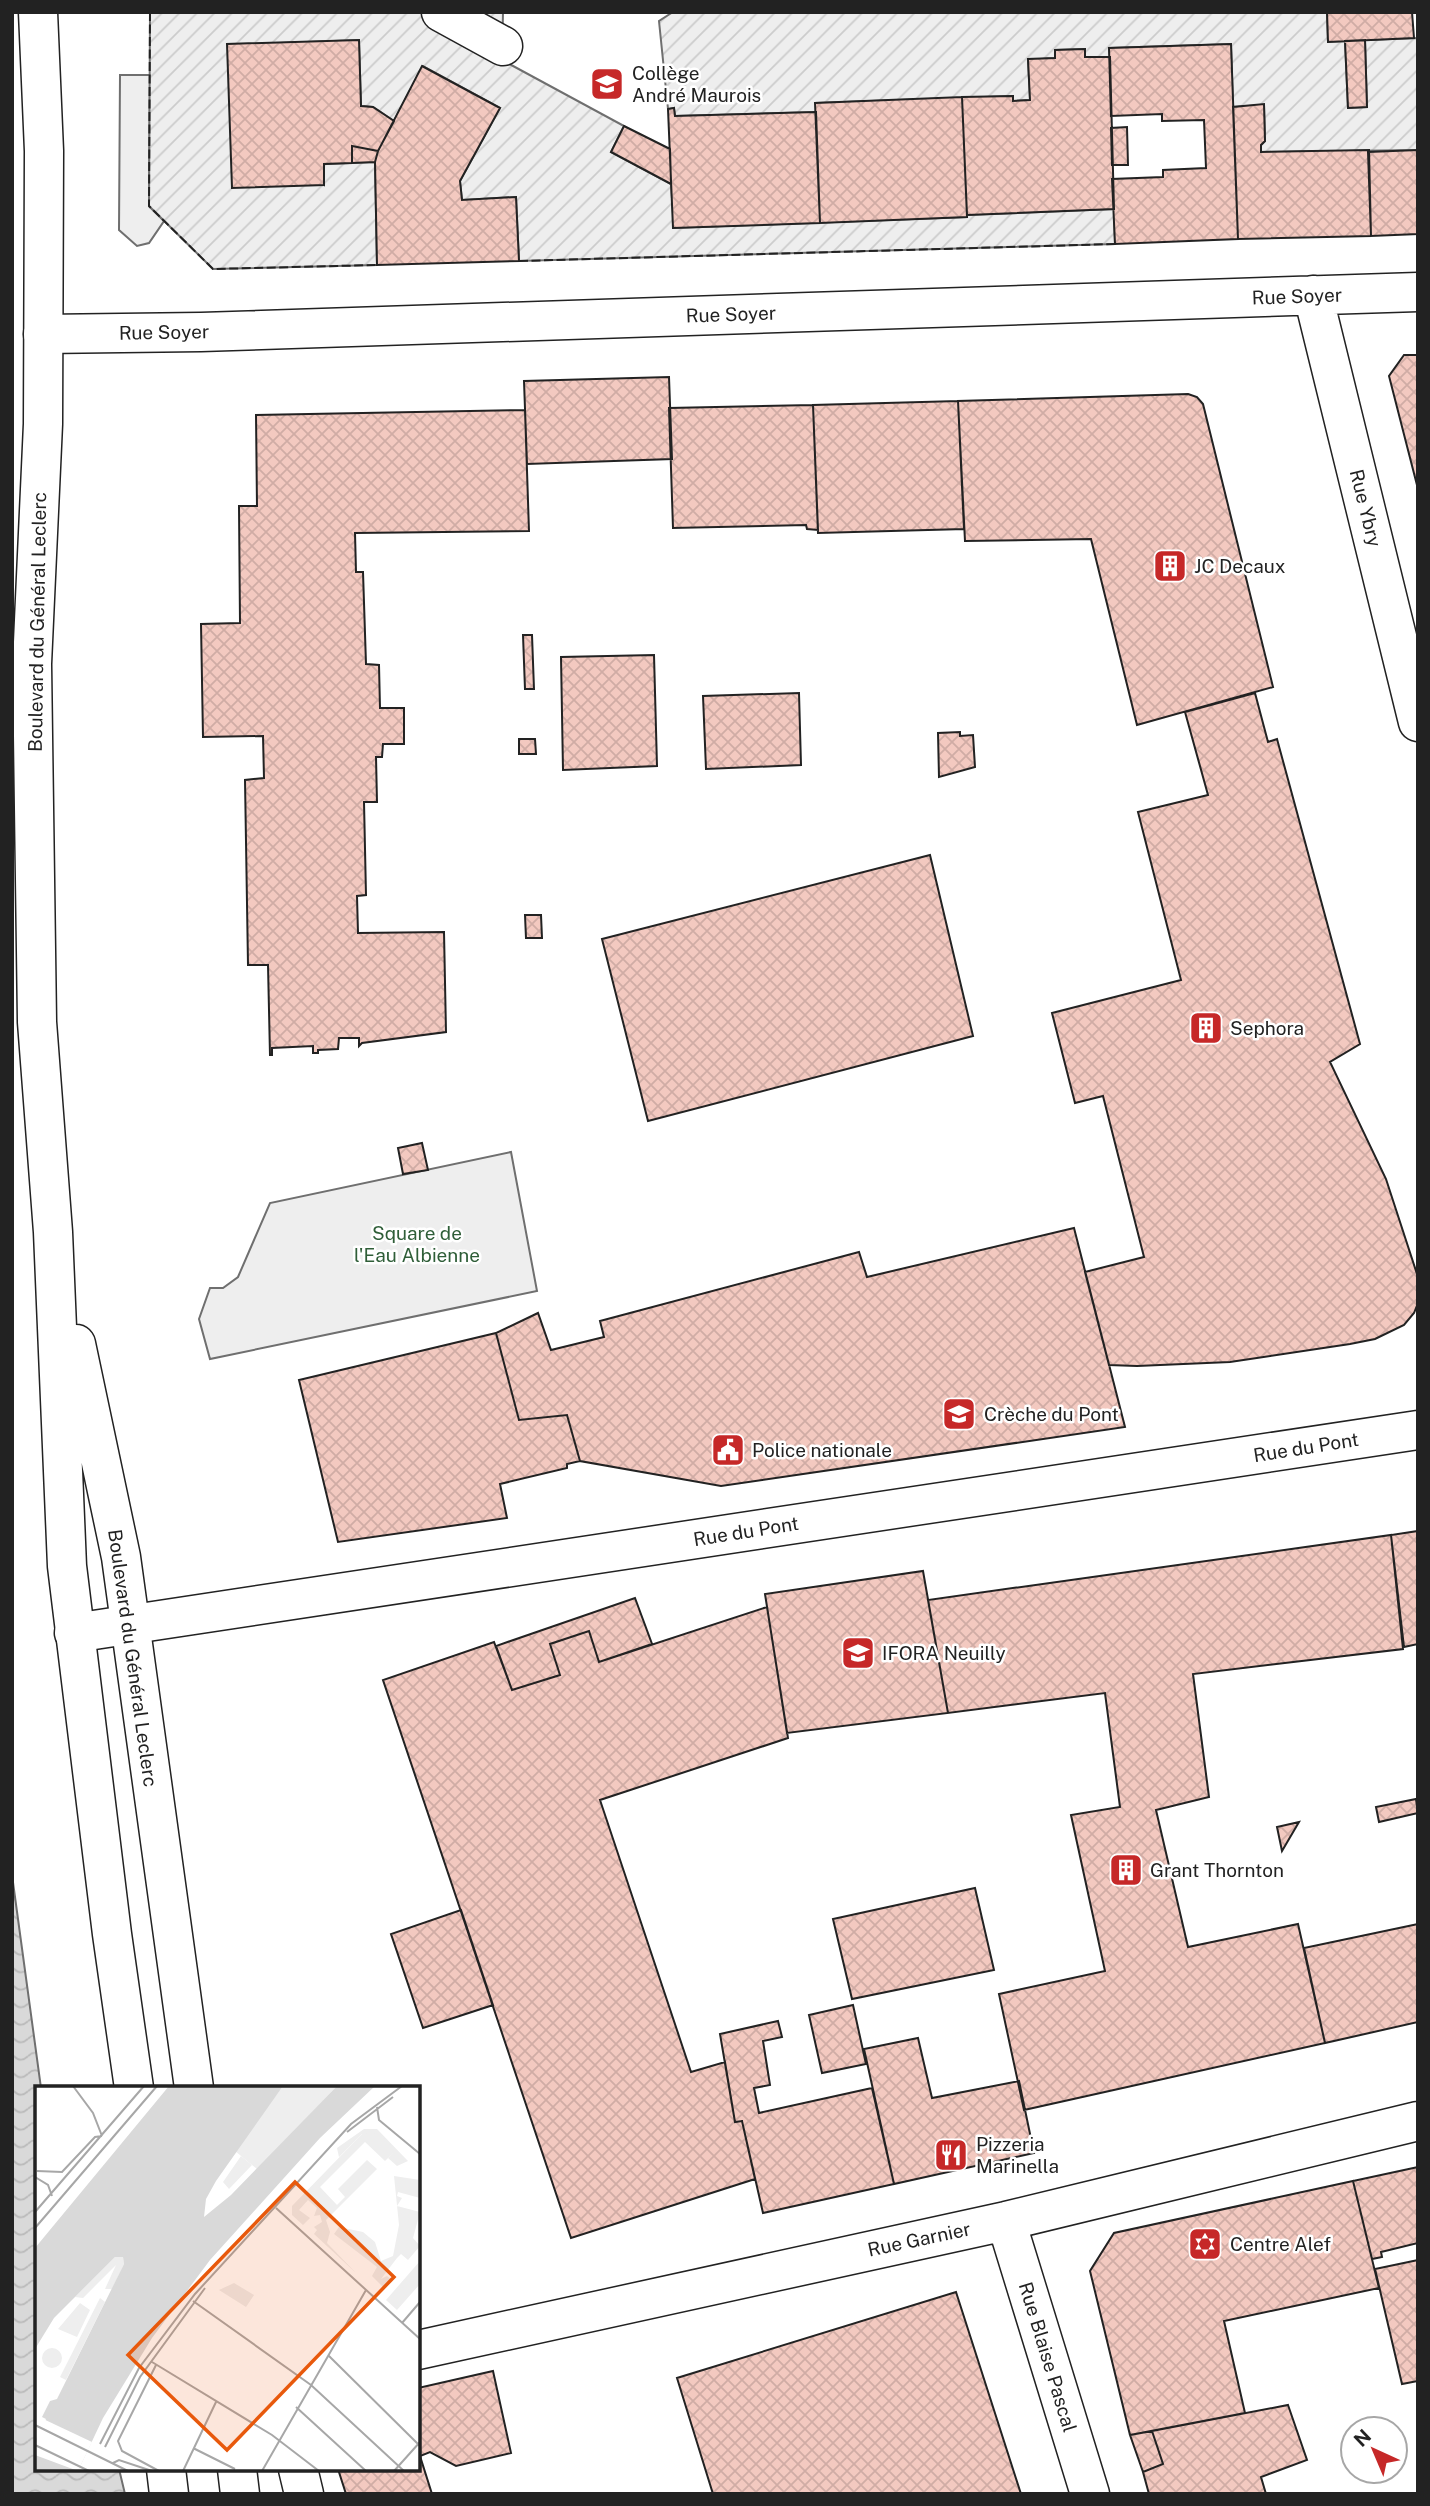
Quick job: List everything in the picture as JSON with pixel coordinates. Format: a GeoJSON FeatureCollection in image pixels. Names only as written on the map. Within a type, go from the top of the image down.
{"type":"FeatureCollection","features":[{"type":"Feature","properties":{"kind":"street","name":"Boulevard du Général Leclerc"},"geometry":{"type":"LineString","coordinates":[[38,12],[44,151],[43,424],[32,664],[37,1022],[53,1232],[67,1566],[134,2086]]}},
{"type":"Feature","properties":{"kind":"street"},"geometry":{"type":"LineString","coordinates":[[442,12],[503,46]]}},
{"type":"Feature","properties":{"kind":"street","name":"Rue Soyer"},"geometry":{"type":"LineString","coordinates":[[43,334],[1418,292]]}},
{"type":"Feature","properties":{"kind":"street","name":"Rue Ybry"},"geometry":{"type":"LineString","coordinates":[[1313,295],[1418,722]]}},
{"type":"Feature","properties":{"kind":"street","name":"Boulevard du Général Leclerc"},"geometry":{"type":"LineString","coordinates":[[53,1232],[121,1557],[128,1624],[194,2086]]}},
{"type":"Feature","properties":{"kind":"street","name":"Rue du Pont"},"geometry":{"type":"LineString","coordinates":[[74,1633],[1418,1430]]}},
{"type":"Feature","properties":{"kind":"street","name":"Rue Garnier"},"geometry":{"type":"LineString","coordinates":[[420,2350],[1006,2221],[1418,2121]]}},
{"type":"Feature","properties":{"kind":"street","name":"Rue Blaise Pascal"},"geometry":{"type":"LineString","coordinates":[[1006,2221],[1090,2494]]}},
{"type":"Feature","properties":{"kind":"street"},"geometry":{"type":"LineString","coordinates":[[166,2471],[169,2494]]}},
{"type":"Feature","properties":{"kind":"street"},"geometry":{"type":"LineString","coordinates":[[237,2471],[240,2494]]}},
{"type":"Feature","properties":{"kind":"street"},"geometry":{"type":"LineString","coordinates":[[298,2471],[304,2494]]}},
{"type":"Feature","properties":{"kind":"green space"},"geometry":{"type":"Polygon","coordinates":[[[150,12],[503,12],[502,60],[624,126],[611,152],[671,184],[674,228],[1114,209],[1115,244],[519,261],[516,197],[462,200],[460,181],[500,108],[423,66],[394,121],[373,107],[361,106],[359,40],[228,45],[324,184],[324,164],[375,162],[377,265],[213,269],[149,206],[150,12]]]}},
{"type":"Feature","properties":{"kind":"green space"},"geometry":{"type":"Polygon","coordinates":[[[673,12],[1327,12],[1328,42],[1345,41],[1348,108],[1367,107],[1365,40],[1418,38],[1418,150],[1261,152],[1261,145],[1265,141],[1264,105],[1233,107],[1231,44],[1109,48],[1110,57],[1085,57],[1085,49],[1055,50],[1055,58],[1028,60],[1030,100],[1013,101],[1012,96],[816,103],[816,112],[675,116],[674,108],[668,109],[659,21],[673,12]]]}},
{"type":"Feature","properties":{"kind":"green space"},"geometry":{"type":"Polygon","coordinates":[[[120,75],[150,75],[149,206],[164,221],[149,243],[137,246],[119,230],[120,75]]]}},
{"type":"Feature","properties":{"kind":"green space","name":"Square de l'Eau Albienne"},"geometry":{"type":"Polygon","coordinates":[[[511,1152],[537,1291],[210,1359],[199,1319],[210,1288],[223,1288],[238,1277],[270,1203],[511,1152]]]}},
{"type":"Feature","properties":{"kind":"water"},"geometry":{"type":"Polygon","coordinates":[[[12,1875],[41,2086],[35,2086],[35,2471],[119,2471],[125,2494],[12,2494],[12,1875]]]}},
{"type":"Feature","properties":{"kind":"building"},"geometry":{"type":"Polygon","coordinates":[[[1327,12],[1412,12],[1414,38],[1328,42],[1327,12]]]}},
{"type":"Feature","properties":{"kind":"building"},"geometry":{"type":"Polygon","coordinates":[[[359,40],[361,106],[373,107],[394,121],[378,151],[352,146],[352,163],[324,164],[324,185],[232,188],[227,44],[359,40]]]}},
{"type":"Feature","properties":{"kind":"building"},"geometry":{"type":"Polygon","coordinates":[[[1365,40],[1367,107],[1348,108],[1345,41],[1365,40]]]}},
{"type":"Feature","properties":{"kind":"building"},"geometry":{"type":"Polygon","coordinates":[[[1231,44],[1238,239],[1115,244],[1112,179],[1163,177],[1163,170],[1206,168],[1204,120],[1162,121],[1162,114],[1111,116],[1109,48],[1231,44]]]}},
{"type":"Feature","properties":{"kind":"building"},"geometry":{"type":"Polygon","coordinates":[[[1085,49],[1085,57],[1110,57],[1114,209],[967,215],[962,97],[1013,96],[1013,101],[1030,100],[1028,59],[1055,58],[1055,50],[1085,49]]]}},
{"type":"Feature","properties":{"kind":"building"},"geometry":{"type":"Polygon","coordinates":[[[422,66],[500,108],[460,181],[462,200],[516,197],[519,261],[377,265],[375,162],[378,151],[422,66]]]}},
{"type":"Feature","properties":{"kind":"building"},"geometry":{"type":"Polygon","coordinates":[[[962,97],[967,217],[820,223],[815,103],[962,97]]]}},
{"type":"Feature","properties":{"kind":"building"},"geometry":{"type":"Polygon","coordinates":[[[1264,104],[1265,141],[1261,145],[1261,152],[1369,150],[1371,236],[1238,239],[1233,107],[1264,104]]]}},
{"type":"Feature","properties":{"kind":"building"},"geometry":{"type":"Polygon","coordinates":[[[674,108],[675,116],[816,112],[820,223],[673,228],[668,109],[674,108]]]}},
{"type":"Feature","properties":{"kind":"building"},"geometry":{"type":"Polygon","coordinates":[[[624,126],[670,149],[671,184],[611,152],[624,126]]]}},
{"type":"Feature","properties":{"kind":"building"},"geometry":{"type":"Polygon","coordinates":[[[1127,127],[1128,165],[1112,165],[1111,128],[1127,127]]]}},
{"type":"Feature","properties":{"kind":"building"},"geometry":{"type":"Polygon","coordinates":[[[352,146],[378,151],[375,162],[352,163],[352,146]]]}},
{"type":"Feature","properties":{"kind":"building"},"geometry":{"type":"Polygon","coordinates":[[[1418,150],[1418,234],[1371,236],[1368,152],[1418,150]]]}},
{"type":"Feature","properties":{"kind":"building"},"geometry":{"type":"Polygon","coordinates":[[[1404,355],[1418,355],[1418,489],[1389,376],[1404,355]]]}},
{"type":"Feature","properties":{"kind":"building"},"geometry":{"type":"Polygon","coordinates":[[[669,377],[672,459],[527,464],[524,381],[669,377]]]}},
{"type":"Feature","properties":{"kind":"building","name":"JC Decaux"},"geometry":{"type":"Polygon","coordinates":[[[1188,394],[1197,397],[1203,404],[1273,687],[1137,725],[1091,539],[965,541],[958,401],[1188,394]]]}},
{"type":"Feature","properties":{"kind":"building"},"geometry":{"type":"Polygon","coordinates":[[[958,401],[964,529],[818,533],[813,405],[958,401]]]}},
{"type":"Feature","properties":{"kind":"building"},"geometry":{"type":"Polygon","coordinates":[[[813,405],[818,530],[807,529],[806,525],[673,528],[669,408],[813,405]]]}},
{"type":"Feature","properties":{"kind":"building"},"geometry":{"type":"Polygon","coordinates":[[[525,410],[529,531],[355,533],[356,572],[363,572],[366,664],[379,665],[380,708],[404,708],[404,744],[383,744],[382,757],[376,757],[377,802],[364,802],[366,895],[357,896],[358,933],[444,932],[446,1032],[362,1043],[359,1046],[359,1038],[339,1038],[338,1049],[318,1050],[318,1053],[313,1053],[313,1046],[272,1048],[270,1055],[268,965],[248,965],[245,780],[264,778],[263,736],[203,737],[201,624],[240,623],[239,506],[257,506],[256,415],[525,410]]]}},
{"type":"Feature","properties":{"kind":"building"},"geometry":{"type":"Polygon","coordinates":[[[523,635],[532,635],[534,689],[525,689],[523,635]]]}},
{"type":"Feature","properties":{"kind":"building"},"geometry":{"type":"Polygon","coordinates":[[[654,655],[657,766],[563,770],[561,657],[654,655]]]}},
{"type":"Feature","properties":{"kind":"building"},"geometry":{"type":"Polygon","coordinates":[[[799,693],[801,765],[706,769],[703,696],[799,693]]]}},
{"type":"Feature","properties":{"kind":"building","name":"Sephora"},"geometry":{"type":"Polygon","coordinates":[[[1255,693],[1268,742],[1277,739],[1360,1044],[1330,1062],[1386,1179],[1417,1274],[1418,1303],[1404,1325],[1375,1339],[1230,1362],[1109,1365],[1085,1272],[1144,1257],[1103,1096],[1075,1103],[1052,1013],[1181,980],[1138,812],[1208,795],[1185,712],[1255,693]]]}},
{"type":"Feature","properties":{"kind":"building"},"geometry":{"type":"Polygon","coordinates":[[[960,732],[960,736],[973,735],[975,767],[939,777],[938,733],[960,732]]]}},
{"type":"Feature","properties":{"kind":"building"},"geometry":{"type":"Polygon","coordinates":[[[519,739],[535,739],[536,754],[519,754],[519,739]]]}},
{"type":"Feature","properties":{"kind":"building"},"geometry":{"type":"Polygon","coordinates":[[[930,855],[973,1036],[648,1121],[602,939],[930,855]]]}},
{"type":"Feature","properties":{"kind":"building"},"geometry":{"type":"Polygon","coordinates":[[[525,915],[541,915],[542,938],[526,938],[525,915]]]}},
{"type":"Feature","properties":{"kind":"building"},"geometry":{"type":"Polygon","coordinates":[[[422,1143],[428,1170],[403,1174],[398,1148],[422,1143]]]}},
{"type":"Feature","properties":{"kind":"building"},"geometry":{"type":"Polygon","coordinates":[[[1074,1228],[1125,1427],[721,1486],[580,1461],[567,1415],[519,1420],[496,1333],[538,1313],[551,1350],[604,1337],[600,1321],[859,1252],[867,1277],[1074,1228]]]}},
{"type":"Feature","properties":{"kind":"building"},"geometry":{"type":"Polygon","coordinates":[[[496,1333],[519,1420],[567,1415],[580,1461],[567,1464],[567,1468],[500,1484],[507,1518],[338,1542],[299,1380],[496,1333]]]}},
{"type":"Feature","properties":{"kind":"building"},"geometry":{"type":"Polygon","coordinates":[[[1418,1531],[1418,1644],[1404,1647],[1391,1535],[1418,1531]]]}},
{"type":"Feature","properties":{"kind":"building","name":"Grant Thornton"},"geometry":{"type":"Polygon","coordinates":[[[1391,1535],[1403,1649],[1193,1674],[1209,1797],[1156,1810],[1188,1947],[1298,1924],[1325,2043],[1024,2110],[999,1994],[1105,1971],[1071,1815],[1120,1807],[1105,1693],[948,1713],[928,1600],[1391,1535]]]}},
{"type":"Feature","properties":{"kind":"building"},"geometry":{"type":"Polygon","coordinates":[[[923,1571],[948,1713],[787,1733],[765,1594],[923,1571]]]}},
{"type":"Feature","properties":{"kind":"building"},"geometry":{"type":"Polygon","coordinates":[[[635,1598],[652,1644],[599,1662],[589,1631],[550,1644],[560,1675],[512,1690],[496,1646],[635,1598]]]}},
{"type":"Feature","properties":{"kind":"building"},"geometry":{"type":"Polygon","coordinates":[[[767,1607],[788,1738],[600,1800],[691,2072],[725,2062],[735,2122],[742,2121],[755,2179],[571,2238],[383,1680],[494,1642],[512,1690],[560,1675],[550,1644],[589,1631],[599,1662],[767,1607]]]}},
{"type":"Feature","properties":{"kind":"building"},"geometry":{"type":"Polygon","coordinates":[[[1416,1799],[1418,1813],[1379,1822],[1376,1807],[1416,1799]]]}},
{"type":"Feature","properties":{"kind":"building"},"geometry":{"type":"Polygon","coordinates":[[[1299,1822],[1282,1851],[1277,1827],[1299,1822]]]}},
{"type":"Feature","properties":{"kind":"building"},"geometry":{"type":"Polygon","coordinates":[[[975,1888],[994,1970],[852,1999],[833,1919],[975,1888]]]}},
{"type":"Feature","properties":{"kind":"building"},"geometry":{"type":"Polygon","coordinates":[[[461,1910],[493,2005],[423,2028],[391,1934],[461,1910]]]}},
{"type":"Feature","properties":{"kind":"building"},"geometry":{"type":"Polygon","coordinates":[[[1418,1924],[1418,2022],[1325,2043],[1304,1948],[1418,1924]]]}},
{"type":"Feature","properties":{"kind":"building"},"geometry":{"type":"Polygon","coordinates":[[[853,2005],[866,2064],[822,2073],[809,2015],[853,2005]]]}},
{"type":"Feature","properties":{"kind":"building"},"geometry":{"type":"Polygon","coordinates":[[[778,2021],[782,2037],[763,2041],[770,2085],[754,2088],[759,2113],[872,2088],[894,2184],[763,2213],[742,2121],[735,2122],[720,2034],[778,2021]]]}},
{"type":"Feature","properties":{"kind":"building"},"geometry":{"type":"Polygon","coordinates":[[[918,2038],[932,2098],[1019,2081],[1034,2153],[894,2184],[864,2049],[918,2038]]]}},
{"type":"Feature","properties":{"kind":"building"},"geometry":{"type":"Polygon","coordinates":[[[1418,2167],[1418,2243],[1381,2252],[1382,2257],[1372,2259],[1353,2181],[1418,2167]]]}},
{"type":"Feature","properties":{"kind":"building"},"geometry":{"type":"Polygon","coordinates":[[[1353,2181],[1379,2288],[1224,2321],[1245,2413],[1130,2435],[1090,2271],[1114,2233],[1353,2181]]]}},
{"type":"Feature","properties":{"kind":"building"},"geometry":{"type":"Polygon","coordinates":[[[1418,2260],[1418,2381],[1402,2384],[1375,2269],[1418,2260]]]}},
{"type":"Feature","properties":{"kind":"building"},"geometry":{"type":"Polygon","coordinates":[[[956,2292],[1021,2494],[713,2494],[677,2378],[956,2292]]]}},
{"type":"Feature","properties":{"kind":"building"},"geometry":{"type":"Polygon","coordinates":[[[493,2371],[511,2453],[456,2466],[430,2452],[420,2456],[420,2388],[493,2371]]]}},
{"type":"Feature","properties":{"kind":"building"},"geometry":{"type":"Polygon","coordinates":[[[1288,2405],[1307,2460],[1261,2477],[1266,2494],[1149,2494],[1143,2472],[1163,2464],[1152,2431],[1288,2405]]]}},
{"type":"Feature","properties":{"kind":"building"},"geometry":{"type":"Polygon","coordinates":[[[1152,2431],[1163,2464],[1143,2472],[1130,2435],[1152,2431]]]}},
{"type":"Feature","properties":{"kind":"building"},"geometry":{"type":"Polygon","coordinates":[[[420,2456],[432,2494],[346,2494],[339,2471],[420,2471],[420,2456]]]}},
{"type":"Feature","properties":{"kind":"fence"},"geometry":{"type":"LineString","coordinates":[[150,12],[149,206],[213,269],[377,265]]}},
{"type":"Feature","properties":{"kind":"fence"},"geometry":{"type":"LineString","coordinates":[[519,261],[1115,244]]}},
{"type":"Feature","properties":{"kind":"place","name":"Collège André Maurois"},"geometry":{"type":"Point","coordinates":[607,84]}},
{"type":"Feature","properties":{"kind":"place","name":"JC Decaux"},"geometry":{"type":"Point","coordinates":[1170,566]}},
{"type":"Feature","properties":{"kind":"place","name":"Sephora"},"geometry":{"type":"Point","coordinates":[1206,1028]}},
{"type":"Feature","properties":{"kind":"place","name":"Crèche du Pont"},"geometry":{"type":"Point","coordinates":[959,1414]}},
{"type":"Feature","properties":{"kind":"place","name":"Police nationale"},"geometry":{"type":"Point","coordinates":[728,1450]}},
{"type":"Feature","properties":{"kind":"place","name":"IFORA Neuilly"},"geometry":{"type":"Point","coordinates":[858,1653]}},
{"type":"Feature","properties":{"kind":"place","name":"Grant Thornton"},"geometry":{"type":"Point","coordinates":[1126,1870]}},
{"type":"Feature","properties":{"kind":"place","name":"Pizzeria Marinella"},"geometry":{"type":"Point","coordinates":[951,2155]}},
{"type":"Feature","properties":{"kind":"place","name":"Centre Alef"},"geometry":{"type":"Point","coordinates":[1205,2244]}}]}
